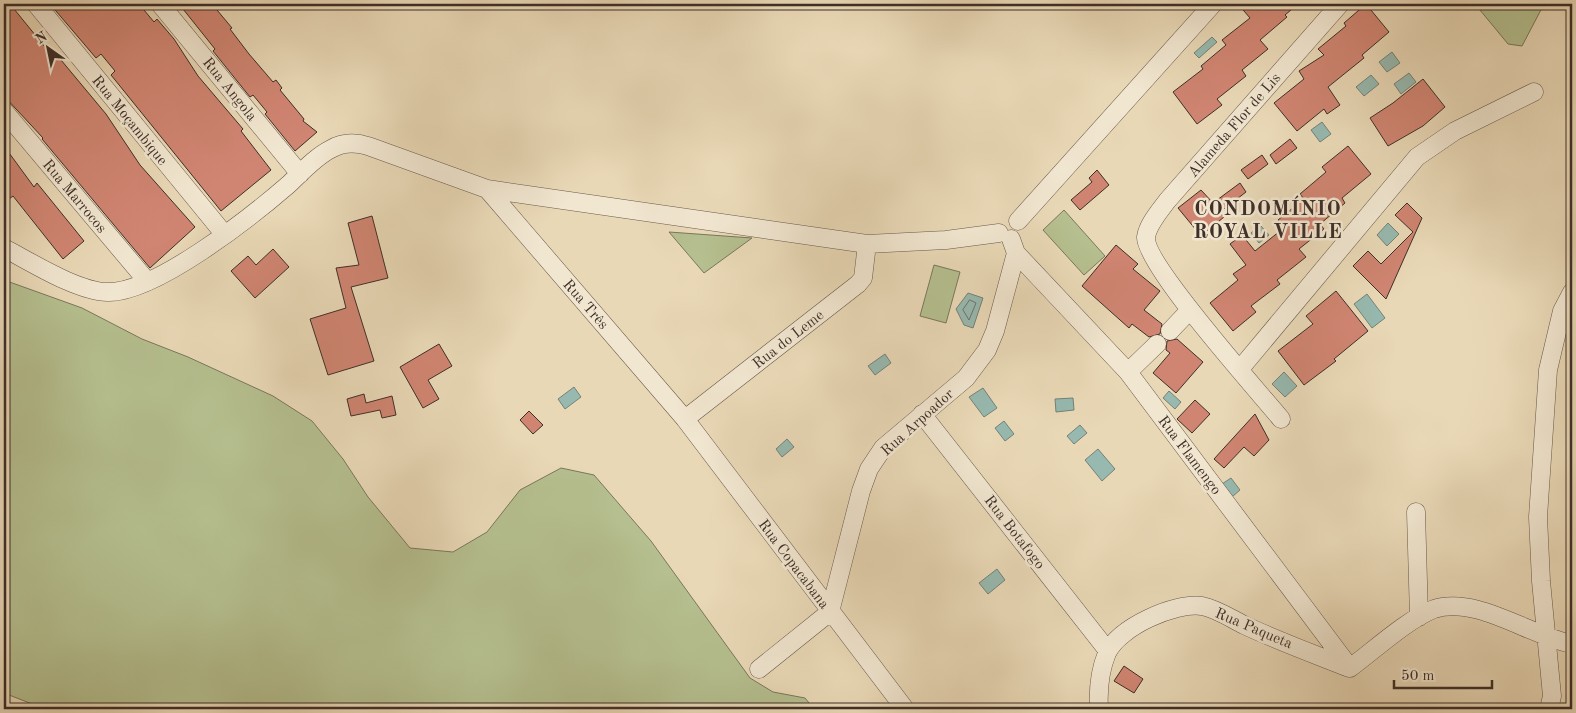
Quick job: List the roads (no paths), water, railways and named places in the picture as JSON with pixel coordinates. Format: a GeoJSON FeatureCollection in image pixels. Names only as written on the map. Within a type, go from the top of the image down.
{"type":"FeatureCollection","features":[{"type":"Feature","properties":{"kind":"street","name":"Rua Moçambique"},"geometry":{"type":"LineString","coordinates":[[36,4],[224,235]]}},
{"type":"Feature","properties":{"kind":"street","name":"Rua Angola"},"geometry":{"type":"LineString","coordinates":[[160,4],[300,174]]}},
{"type":"Feature","properties":{"kind":"street","name":"Rua Arpoador"},"geometry":{"type":"LineString","coordinates":[[830,612],[861,490],[869,469],[883,448],[966,378],[988,350],[995,331],[1009,242],[1019,232],[1018,222],[1214,4]]}},
{"type":"Feature","properties":{"kind":"street","name":"Alameda Flor de Lis"},"geometry":{"type":"LineString","coordinates":[[1189,311],[1151,253],[1146,238],[1150,225],[1167,201],[1340,4]]}},
{"type":"Feature","properties":{"kind":"street"},"geometry":{"type":"LineString","coordinates":[[1240,369],[1418,157],[1455,131],[1534,92]]}},
{"type":"Feature","properties":{"kind":"street","name":"Rua Marrocos"},"geometry":{"type":"LineString","coordinates":[[4,111],[147,281]]}},
{"type":"Feature","properties":{"kind":"street"},"geometry":{"type":"LineString","coordinates":[[4,248],[83,288],[94,291],[120,291],[147,281],[177,266],[224,235],[330,149],[345,144],[360,144],[487,189],[867,244],[946,240],[1009,242]]}},
{"type":"Feature","properties":{"kind":"street","name":"Rua Três"},"geometry":{"type":"LineString","coordinates":[[487,189],[685,419]]}},
{"type":"Feature","properties":{"kind":"street","name":"Rua Flamengo"},"geometry":{"type":"LineString","coordinates":[[1009,242],[1128,372],[1350,668]]}},
{"type":"Feature","properties":{"kind":"street","name":"Rua do Leme"},"geometry":{"type":"LineString","coordinates":[[685,419],[858,284],[864,269],[867,244]]}},
{"type":"Feature","properties":{"kind":"street"},"geometry":{"type":"LineString","coordinates":[[1549,709],[1552,696],[1538,517],[1548,370],[1562,311],[1572,292]]}},
{"type":"Feature","properties":{"kind":"street"},"geometry":{"type":"LineString","coordinates":[[1170,331],[1189,311],[1281,419]]}},
{"type":"Feature","properties":{"kind":"street"},"geometry":{"type":"LineString","coordinates":[[1128,372],[1157,344]]}},
{"type":"Feature","properties":{"kind":"street","name":"Rua Botafogo"},"geometry":{"type":"LineString","coordinates":[[922,414],[1108,651]]}},
{"type":"Feature","properties":{"kind":"street","name":"Rua Copacabana"},"geometry":{"type":"LineString","coordinates":[[685,419],[905,709]]}},
{"type":"Feature","properties":{"kind":"street"},"geometry":{"type":"LineString","coordinates":[[1416,512],[1419,617]]}},
{"type":"Feature","properties":{"kind":"street","name":"Rua Paqueta"},"geometry":{"type":"LineString","coordinates":[[1108,651],[1128,631],[1145,620],[1165,611],[1190,606],[1203,606],[1350,668]]}},
{"type":"Feature","properties":{"kind":"street"},"geometry":{"type":"LineString","coordinates":[[1350,668],[1419,617],[1435,609],[1470,607],[1572,644]]}},
{"type":"Feature","properties":{"kind":"street"},"geometry":{"type":"LineString","coordinates":[[758,669],[830,612]]}},
{"type":"Feature","properties":{"kind":"street"},"geometry":{"type":"LineString","coordinates":[[1099,709],[1101,680],[1108,651]]}},
{"type":"Feature","properties":{"kind":"water"},"geometry":{"type":"Polygon","coordinates":[[[1212,37],[1217,42],[1199,58],[1194,53],[1212,37]]]}},
{"type":"Feature","properties":{"kind":"water"},"geometry":{"type":"Polygon","coordinates":[[[1392,52],[1400,63],[1387,72],[1379,62],[1392,52]]]}},
{"type":"Feature","properties":{"kind":"water"},"geometry":{"type":"Polygon","coordinates":[[[1409,73],[1416,82],[1401,94],[1394,84],[1409,73]]]}},
{"type":"Feature","properties":{"kind":"water"},"geometry":{"type":"Polygon","coordinates":[[[1371,75],[1379,84],[1364,96],[1356,87],[1371,75]]]}},
{"type":"Feature","properties":{"kind":"water"},"geometry":{"type":"Polygon","coordinates":[[[1322,122],[1331,134],[1320,142],[1311,130],[1322,122]]]}},
{"type":"Feature","properties":{"kind":"water"},"geometry":{"type":"Polygon","coordinates":[[[1388,223],[1399,234],[1387,246],[1377,235],[1388,223]]]}},
{"type":"Feature","properties":{"kind":"water"},"geometry":{"type":"Polygon","coordinates":[[[1260,225],[1269,235],[1259,243],[1251,233],[1260,225]]]}},
{"type":"Feature","properties":{"kind":"water"},"geometry":{"type":"Polygon","coordinates":[[[968,293],[983,298],[973,328],[964,325],[956,309],[968,293]]]}},
{"type":"Feature","properties":{"kind":"water"},"geometry":{"type":"Polygon","coordinates":[[[1367,294],[1385,318],[1372,328],[1354,304],[1367,294]]]}},
{"type":"Feature","properties":{"kind":"water"},"geometry":{"type":"Polygon","coordinates":[[[885,354],[891,363],[875,375],[868,366],[885,354]]]}},
{"type":"Feature","properties":{"kind":"water"},"geometry":{"type":"Polygon","coordinates":[[[1284,372],[1297,386],[1285,397],[1272,384],[1284,372]]]}},
{"type":"Feature","properties":{"kind":"water"},"geometry":{"type":"Polygon","coordinates":[[[574,387],[581,397],[565,409],[558,399],[574,387]]]}},
{"type":"Feature","properties":{"kind":"water"},"geometry":{"type":"Polygon","coordinates":[[[983,388],[997,408],[984,417],[969,397],[983,388]]]}},
{"type":"Feature","properties":{"kind":"water"},"geometry":{"type":"Polygon","coordinates":[[[1169,391],[1181,402],[1175,409],[1163,398],[1169,391]]]}},
{"type":"Feature","properties":{"kind":"water"},"geometry":{"type":"Polygon","coordinates":[[[1073,398],[1074,410],[1056,412],[1055,399],[1073,398]]]}},
{"type":"Feature","properties":{"kind":"water"},"geometry":{"type":"Polygon","coordinates":[[[1004,421],[1014,434],[1005,441],[995,428],[1004,421]]]}},
{"type":"Feature","properties":{"kind":"water"},"geometry":{"type":"Polygon","coordinates":[[[1080,425],[1087,433],[1074,444],[1067,436],[1080,425]]]}},
{"type":"Feature","properties":{"kind":"water"},"geometry":{"type":"Polygon","coordinates":[[[787,439],[794,447],[782,457],[776,449],[787,439]]]}},
{"type":"Feature","properties":{"kind":"water"},"geometry":{"type":"Polygon","coordinates":[[[1098,449],[1115,469],[1102,481],[1085,460],[1098,449]]]}},
{"type":"Feature","properties":{"kind":"water"},"geometry":{"type":"Polygon","coordinates":[[[1231,478],[1240,490],[1232,497],[1222,484],[1231,478]]]}},
{"type":"Feature","properties":{"kind":"water"},"geometry":{"type":"Polygon","coordinates":[[[997,569],[1005,580],[988,594],[979,583],[997,569]]]}},
{"type":"Feature","properties":{"kind":"district","name":"CONDOMÍNIO ROYAL VILLE"},"geometry":{"type":"Point","coordinates":[1268,220]}}]}
